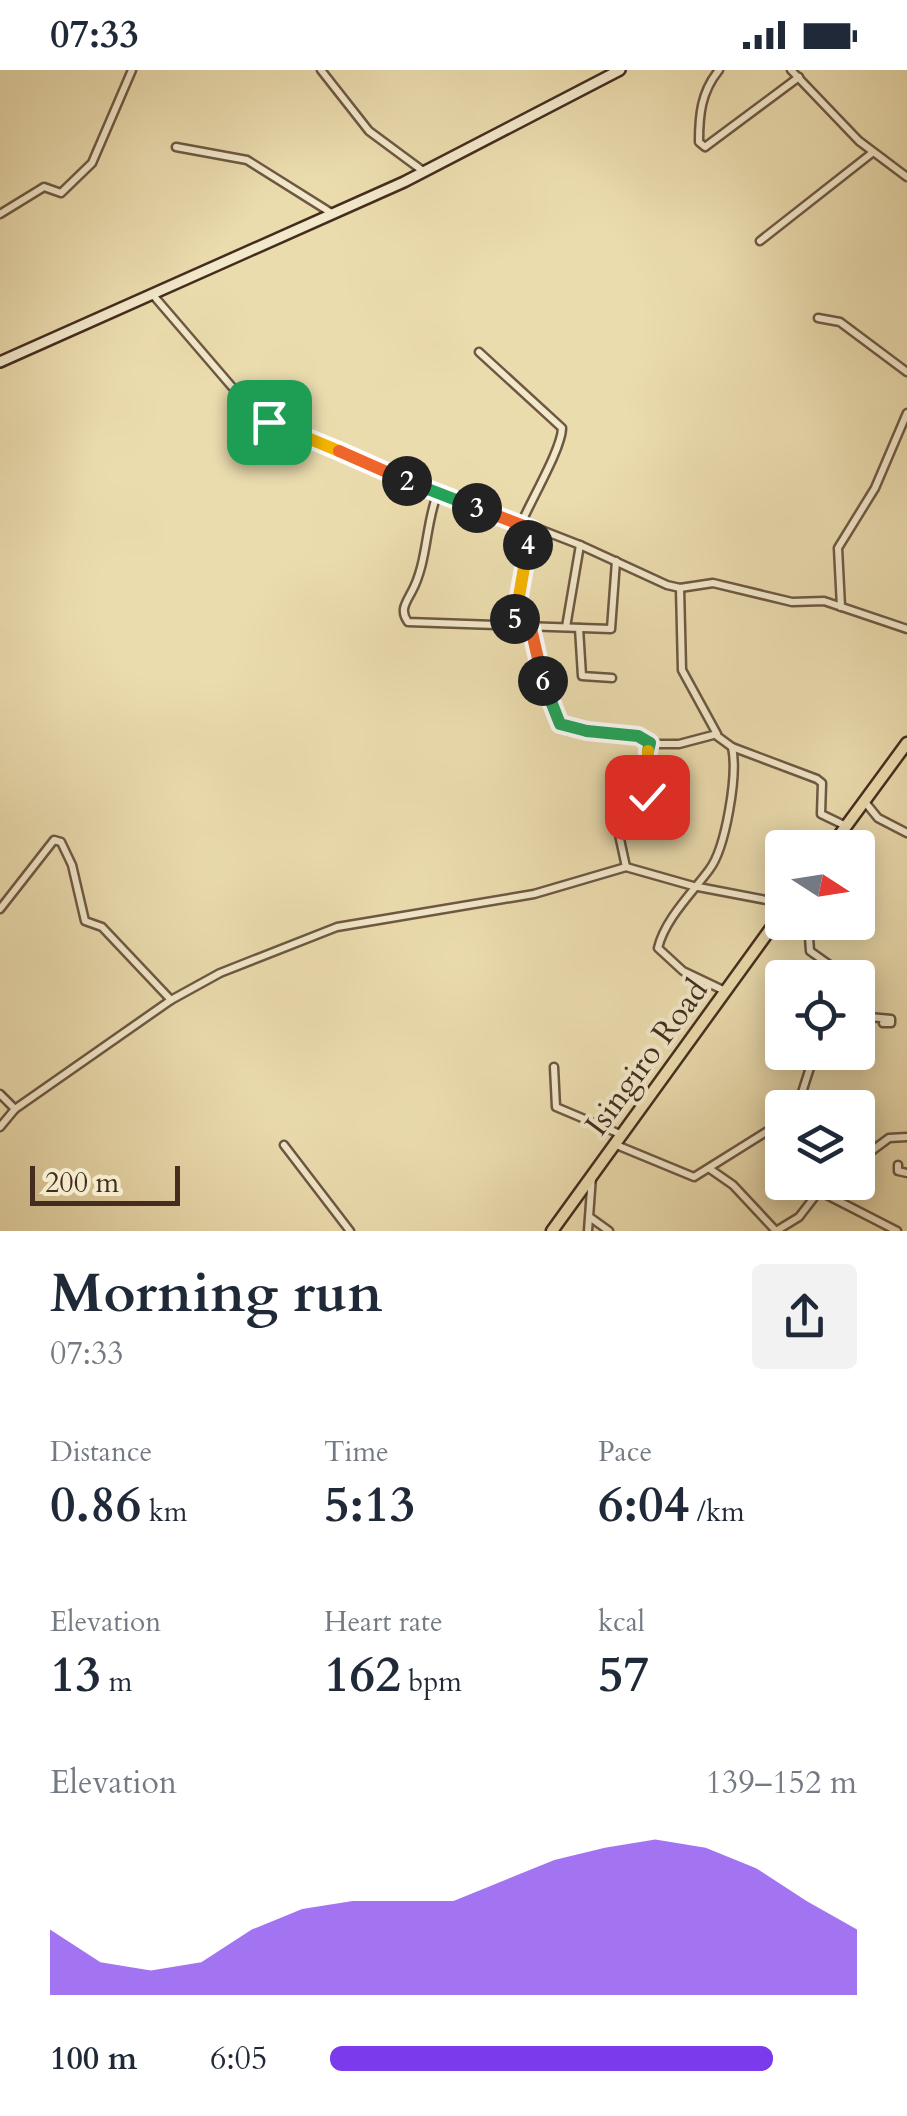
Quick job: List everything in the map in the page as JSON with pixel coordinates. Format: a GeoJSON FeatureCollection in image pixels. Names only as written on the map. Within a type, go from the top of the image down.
{"type":"FeatureCollection","features":[{"type":"Feature","properties":{"kind":"main road"},"geometry":{"type":"LineString","coordinates":[[0,362],[334,215],[620,70]]}},
{"type":"Feature","properties":{"kind":"main road"},"geometry":{"type":"LineString","coordinates":[[843,830],[907,743]]}},
{"type":"Feature","properties":{"kind":"main road","name":"Isingiro Road"},"geometry":{"type":"LineString","coordinates":[[552,1231],[765,937]]}},
{"type":"Feature","properties":{"kind":"street"},"geometry":{"type":"LineString","coordinates":[[0,214],[44,187],[61,193],[92,163],[132,70]]}},
{"type":"Feature","properties":{"kind":"street"},"geometry":{"type":"LineString","coordinates":[[321,70],[356,118],[424,172]]}},
{"type":"Feature","properties":{"kind":"street"},"geometry":{"type":"LineString","coordinates":[[719,70],[703,96],[699,142],[706,147],[800,77]]}},
{"type":"Feature","properties":{"kind":"street"},"geometry":{"type":"LineString","coordinates":[[792,70],[872,153],[907,177]]}},
{"type":"Feature","properties":{"kind":"street"},"geometry":{"type":"LineString","coordinates":[[176,146],[247,160],[334,215]]}},
{"type":"Feature","properties":{"kind":"street"},"geometry":{"type":"LineString","coordinates":[[760,241],[872,153]]}},
{"type":"Feature","properties":{"kind":"street"},"geometry":{"type":"LineString","coordinates":[[153,295],[258,415],[680,588],[713,583],[792,602],[824,601],[907,627]]}},
{"type":"Feature","properties":{"kind":"street"},"geometry":{"type":"LineString","coordinates":[[818,318],[840,322],[907,372]]}},
{"type":"Feature","properties":{"kind":"street"},"geometry":{"type":"LineString","coordinates":[[479,352],[562,428],[556,452],[522,524]]}},
{"type":"Feature","properties":{"kind":"street"},"geometry":{"type":"LineString","coordinates":[[841,607],[838,548],[876,488],[907,413]]}},
{"type":"Feature","properties":{"kind":"street"},"geometry":{"type":"LineString","coordinates":[[438,492],[404,620],[432,625],[612,628],[616,561]]}},
{"type":"Feature","properties":{"kind":"street"},"geometry":{"type":"LineString","coordinates":[[518,624],[519,580],[532,529]]}},
{"type":"Feature","properties":{"kind":"street"},"geometry":{"type":"LineString","coordinates":[[566,627],[580,546]]}},
{"type":"Feature","properties":{"kind":"street"},"geometry":{"type":"LineString","coordinates":[[680,588],[682,670],[716,736],[732,748],[821,781],[820,814],[846,826]]}},
{"type":"Feature","properties":{"kind":"street"},"geometry":{"type":"LineString","coordinates":[[531,628],[542,678],[563,728],[638,736],[650,743],[679,744],[716,736]]}},
{"type":"Feature","properties":{"kind":"street"},"geometry":{"type":"LineString","coordinates":[[579,628],[582,676],[612,678]]}},
{"type":"Feature","properties":{"kind":"street"},"geometry":{"type":"LineString","coordinates":[[626,867],[618,830],[644,806],[650,743]]}},
{"type":"Feature","properties":{"kind":"street"},"geometry":{"type":"LineString","coordinates":[[725,992],[684,971],[658,948],[693,886],[712,865],[726,820],[735,767],[732,748]]}},
{"type":"Feature","properties":{"kind":"street"},"geometry":{"type":"LineString","coordinates":[[864,801],[878,818],[907,834]]}},
{"type":"Feature","properties":{"kind":"street"},"geometry":{"type":"LineString","coordinates":[[0,909],[54,840],[61,842],[72,865],[85,921],[102,928],[170,1000]]}},
{"type":"Feature","properties":{"kind":"street"},"geometry":{"type":"LineString","coordinates":[[0,1127],[15,1109],[170,1000],[220,973],[337,927],[534,894],[626,867],[693,886],[765,900]]}},
{"type":"Feature","properties":{"kind":"street"},"geometry":{"type":"LineString","coordinates":[[809,940],[810,951],[823,960]]}},
{"type":"Feature","properties":{"kind":"street"},"geometry":{"type":"LineString","coordinates":[[875,1018],[891,1019],[891,1023],[883,1023]]}},
{"type":"Feature","properties":{"kind":"street"},"geometry":{"type":"LineString","coordinates":[[554,1067],[556,1108],[687,1176],[698,1177],[765,1133]]}},
{"type":"Feature","properties":{"kind":"street"},"geometry":{"type":"LineString","coordinates":[[0,1094],[15,1109]]}},
{"type":"Feature","properties":{"kind":"street"},"geometry":{"type":"LineString","coordinates":[[875,1148],[889,1138],[907,1137]]}},
{"type":"Feature","properties":{"kind":"street"},"geometry":{"type":"LineString","coordinates":[[284,1145],[350,1231]]}},
{"type":"Feature","properties":{"kind":"street"},"geometry":{"type":"LineString","coordinates":[[898,1164],[898,1171],[907,1172]]}},
{"type":"Feature","properties":{"kind":"street"},"geometry":{"type":"LineString","coordinates":[[710,1169],[733,1185],[776,1231],[799,1217],[812,1200]]}},
{"type":"Feature","properties":{"kind":"street"},"geometry":{"type":"LineString","coordinates":[[588,1231],[592,1175]]}},
{"type":"Feature","properties":{"kind":"street"},"geometry":{"type":"LineString","coordinates":[[837,1200],[897,1231]]}},
{"type":"Feature","properties":{"kind":"street"},"geometry":{"type":"LineString","coordinates":[[591,1218],[609,1231]]}},
{"type":"Feature","properties":{"kind":"route"},"geometry":{"type":"LineString","coordinates":[[269,422],[532,529],[519,580],[515,622],[531,628],[542,678],[563,728],[638,736],[650,743],[647,797]]}}]}
